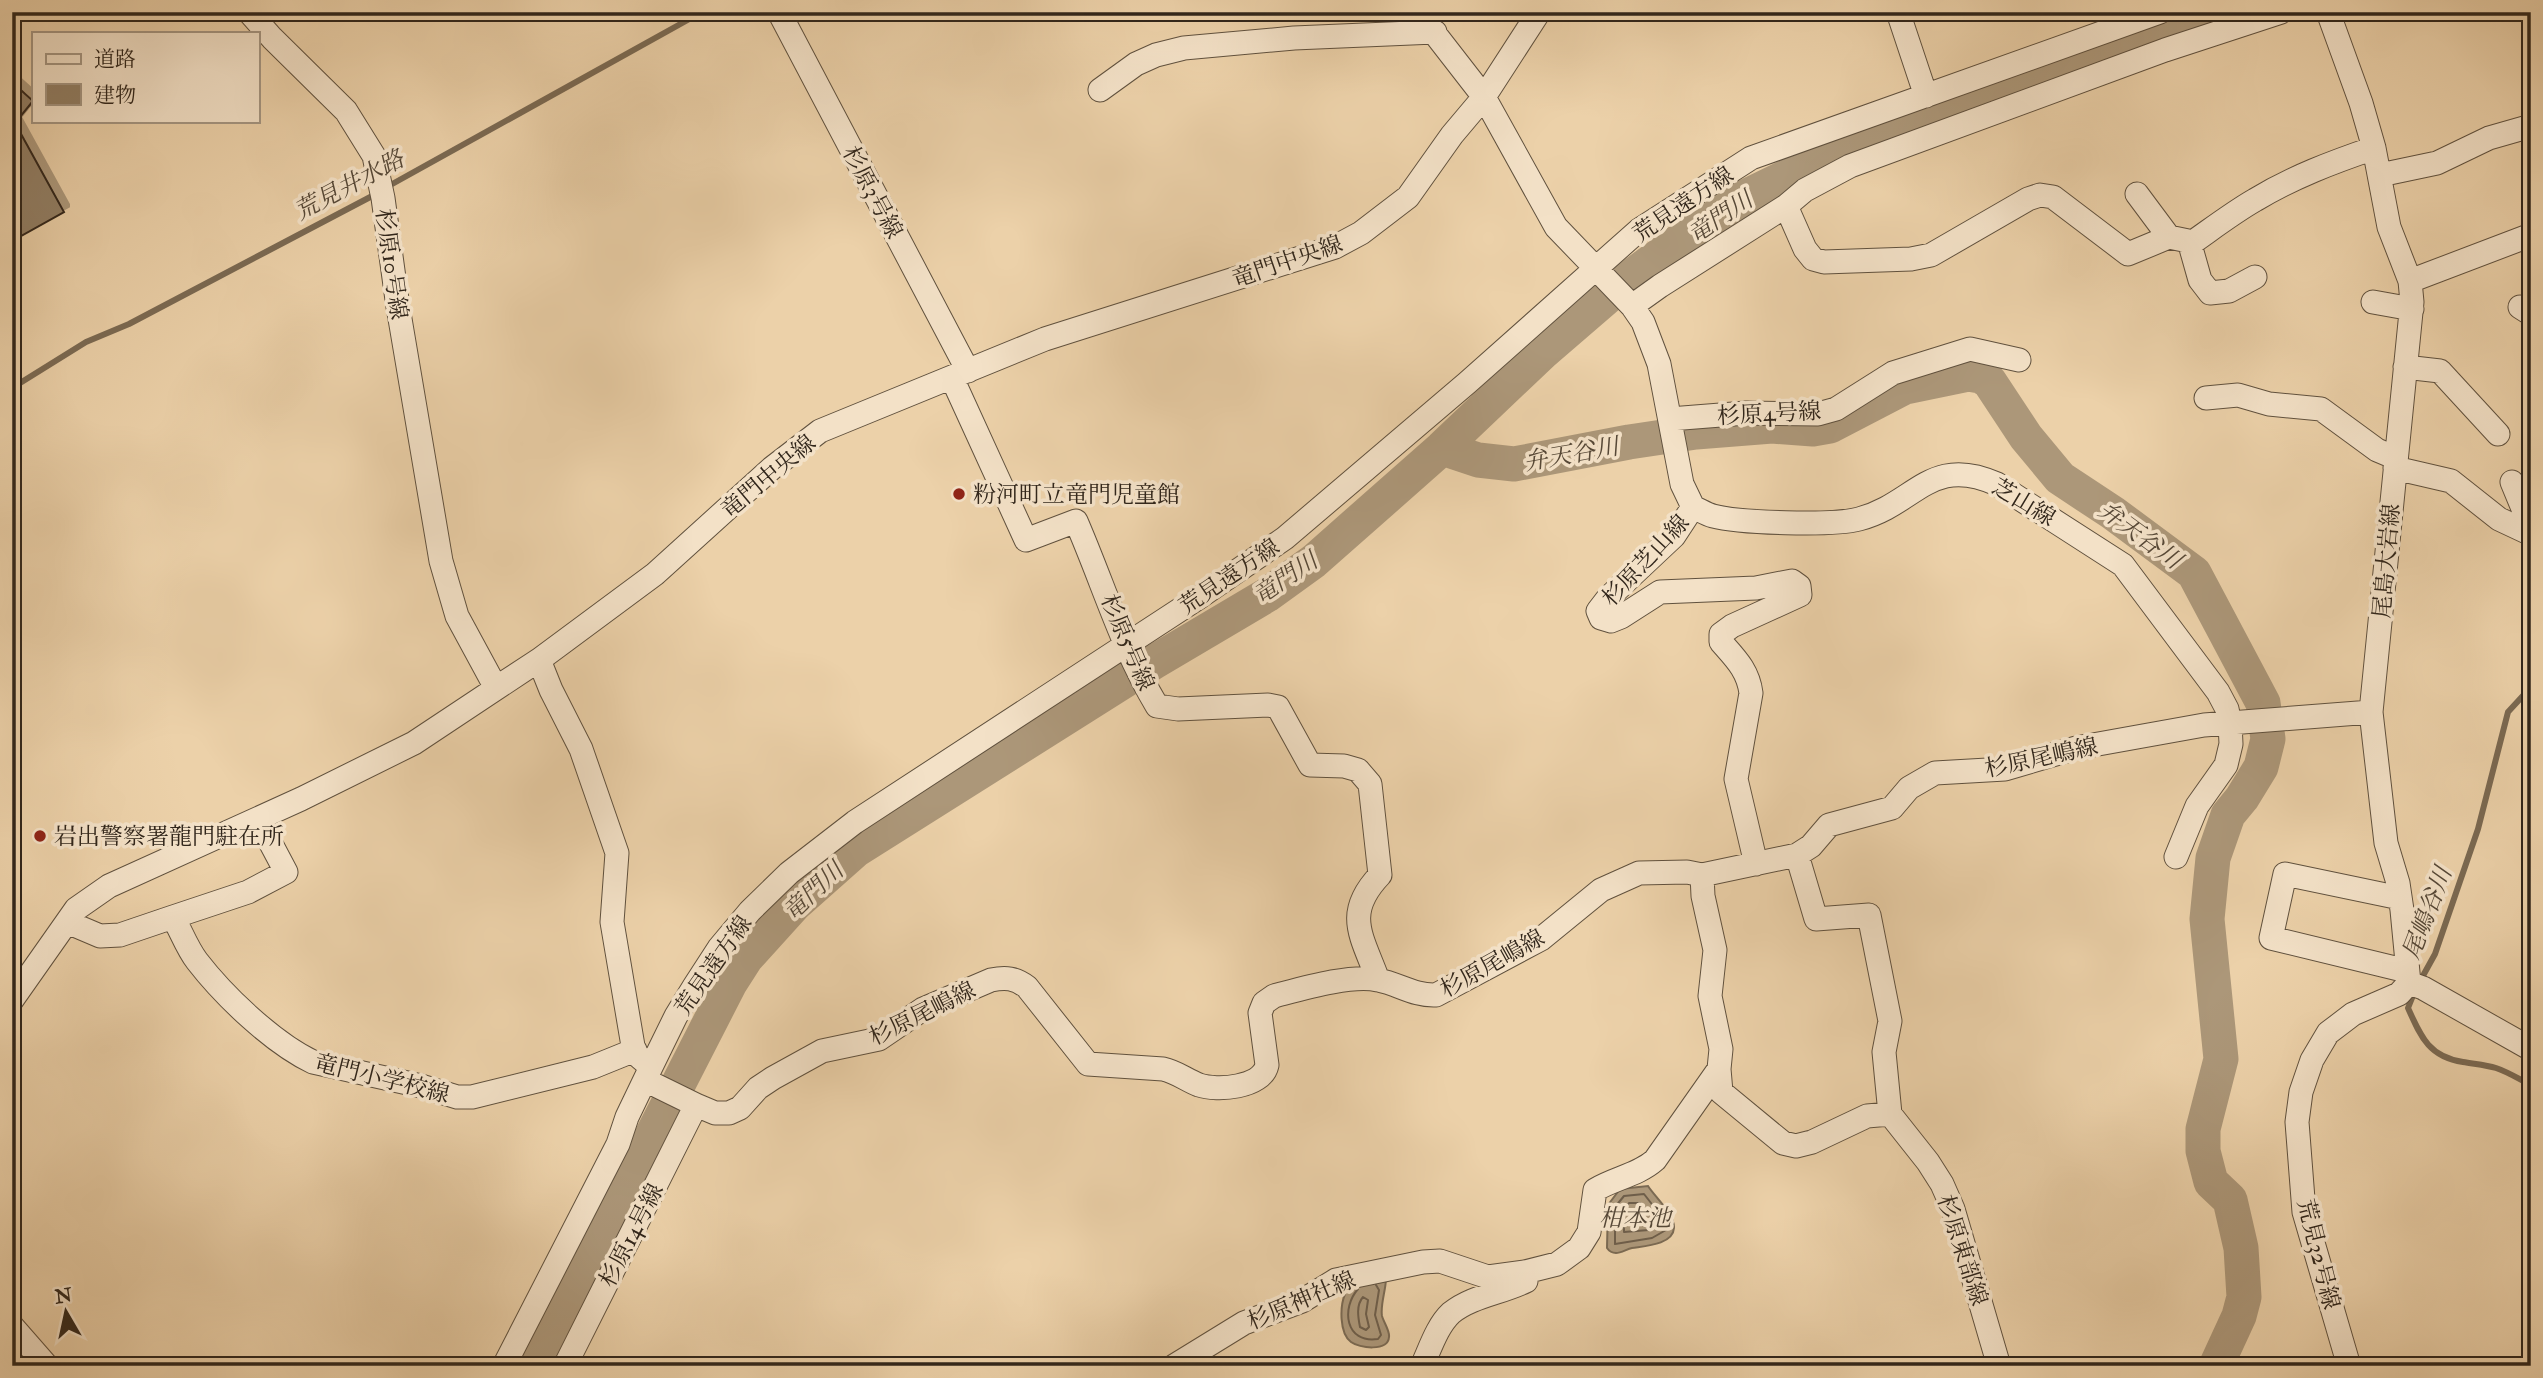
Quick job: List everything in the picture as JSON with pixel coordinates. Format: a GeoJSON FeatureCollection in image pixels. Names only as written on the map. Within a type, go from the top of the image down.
{"type":"FeatureCollection","features":[{"type":"Feature","properties":{"kind":"street","name":"杉原10号線"},"geometry":{"type":"LineString","coordinates":[[249,12],[346,111],[374,156],[382,190],[400,320],[441,561],[457,616],[496,688]]}},
{"type":"Feature","properties":{"kind":"street","name":"杉原3号線"},"geometry":{"type":"LineString","coordinates":[[779,12],[960,374]]}},
{"type":"Feature","properties":{"kind":"street","name":"杉原芝山線"},"geometry":{"type":"LineString","coordinates":[[1418,12],[1483,97],[1556,227],[1631,305],[1653,346],[1682,484],[1693,507],[1674,536],[1608,598],[1598,611],[1601,618],[1611,621],[1660,592],[1756,588],[1792,581],[1799,586],[1800,596],[1732,626],[1721,634],[1721,642],[1736,656],[1750,686],[1736,779],[1756,864]]}},
{"type":"Feature","properties":{"kind":"street","name":"竜門中央線"},"geometry":{"type":"LineString","coordinates":[[496,688],[539,660],[655,574],[795,448],[821,431],[1090,323],[1335,247],[1361,233],[1408,197],[1483,97],[1539,12]]}},
{"type":"Feature","properties":{"kind":"street"},"geometry":{"type":"LineString","coordinates":[[1898,12],[1926,96]]}},
{"type":"Feature","properties":{"kind":"street","name":"荒見遠方線"},"geometry":{"type":"LineString","coordinates":[[504,1366],[618,1143],[646,1070],[676,1016],[719,948],[750,911],[789,873],[855,822],[1126,649],[1285,538],[1399,442],[1549,309],[1600,273],[1639,230],[1751,159],[2160,12]]}},
{"type":"Feature","properties":{"kind":"street"},"geometry":{"type":"LineString","coordinates":[[1631,305],[1786,206],[1805,190],[1850,166],[1955,130],[2165,50],[2281,12]]}},
{"type":"Feature","properties":{"kind":"street","name":"尾島大岩線"},"geometry":{"type":"LineString","coordinates":[[2328,12],[2349,66],[2374,148],[2389,227],[2418,277],[2405,367],[2371,712],[2386,843],[2400,898],[2413,981]]}},
{"type":"Feature","properties":{"kind":"street"},"geometry":{"type":"LineString","coordinates":[[1100,90],[1136,64],[1156,55],[1184,48],[1294,38],[1435,32]]}},
{"type":"Feature","properties":{"kind":"street"},"geometry":{"type":"LineString","coordinates":[[2380,175],[2437,163],[2489,138],[2531,127]]}},
{"type":"Feature","properties":{"kind":"street"},"geometry":{"type":"LineString","coordinates":[[1786,206],[1805,249],[1813,259],[1824,262],[1931,256],[2028,199],[2040,195],[2053,197],[2128,254],[2179,239],[2193,242],[2255,200],[2288,182],[2320,167],[2374,148]]}},
{"type":"Feature","properties":{"kind":"street"},"geometry":{"type":"LineString","coordinates":[[2137,194],[2179,239],[2200,280],[2210,293],[2229,291],[2255,276]]}},
{"type":"Feature","properties":{"kind":"street"},"geometry":{"type":"LineString","coordinates":[[2418,277],[2531,235]]}},
{"type":"Feature","properties":{"kind":"street"},"geometry":{"type":"LineString","coordinates":[[2418,277],[2443,246]]}},
{"type":"Feature","properties":{"kind":"street"},"geometry":{"type":"LineString","coordinates":[[2373,302],[2412,309]]}},
{"type":"Feature","properties":{"kind":"street","name":"杉原4号線"},"geometry":{"type":"LineString","coordinates":[[1672,428],[1746,413],[1818,414],[1836,409],[1893,373],[1970,349],[2020,360]]}},
{"type":"Feature","properties":{"kind":"street"},"geometry":{"type":"LineString","coordinates":[[2405,367],[2440,371],[2498,434]]}},
{"type":"Feature","properties":{"kind":"street","name":"杉原5号線"},"geometry":{"type":"LineString","coordinates":[[960,374],[1026,540],[1076,521],[1103,583],[1126,649],[1157,706],[1178,709],[1268,705],[1278,707],[1310,765],[1345,766],[1358,770],[1370,784],[1380,875],[1367,889],[1357,915],[1378,980]]}},
{"type":"Feature","properties":{"kind":"street"},"geometry":{"type":"LineString","coordinates":[[2206,398],[2238,395],[2282,407],[2313,406],[2322,409],[2395,463],[2451,481],[2499,519],[2531,534]]}},
{"type":"Feature","properties":{"kind":"street","name":"芝山線"},"geometry":{"type":"LineString","coordinates":[[1693,507],[1714,516],[1834,523],[1860,519],[1886,508],[1940,476],[1979,476],[1997,484],[2123,565],[2218,692],[2227,709],[2249,722]]}},
{"type":"Feature","properties":{"kind":"street"},"geometry":{"type":"LineString","coordinates":[[2512,482],[2531,528]]}},
{"type":"Feature","properties":{"kind":"street"},"geometry":{"type":"LineString","coordinates":[[539,660],[551,690],[582,749],[617,853],[612,922],[646,1070]]}},
{"type":"Feature","properties":{"kind":"street"},"geometry":{"type":"LineString","coordinates":[[12,1000],[76,909],[109,886],[258,819],[414,743],[496,688]]}},
{"type":"Feature","properties":{"kind":"street","name":"杉原尾嶋線"},"geometry":{"type":"LineString","coordinates":[[646,1070],[695,1105],[715,1113],[729,1113],[740,1108],[758,1088],[773,1078],[822,1051],[879,1039],[923,1009],[1002,977],[1017,979],[1027,987],[1088,1065],[1175,1071],[1199,1085],[1212,1087],[1244,1085],[1256,1081],[1265,1073],[1267,1065],[1260,1013],[1264,1003],[1274,996],[1355,979],[1378,980],[1422,996],[1436,995],[1541,939],[1601,890],[1639,873],[1686,872],[1702,875],[1797,855],[1811,846],[1829,825],[1892,808],[1909,788],[1935,773],[2005,769],[2077,748],[2204,725],[2371,712]]}},
{"type":"Feature","properties":{"kind":"street"},"geometry":{"type":"LineString","coordinates":[[2176,857],[2197,806],[2225,765],[2231,744],[2249,722]]}},
{"type":"Feature","properties":{"kind":"street"},"geometry":{"type":"LineString","coordinates":[[67,922],[100,936],[120,935],[248,892],[286,872],[258,819]]}},
{"type":"Feature","properties":{"kind":"street"},"geometry":{"type":"LineString","coordinates":[[1702,875],[1703,896],[1715,950],[1710,996],[1721,1049],[1721,1092],[1783,1143],[1796,1146],[1812,1142],[1867,1116],[1890,1114],[1884,1052],[1890,1021],[1869,915],[1816,919],[1797,855]]}},
{"type":"Feature","properties":{"kind":"street"},"geometry":{"type":"LineString","coordinates":[[2400,898],[2285,874],[2271,938],[2413,981],[2531,1049]]}},
{"type":"Feature","properties":{"kind":"street","name":"竜門小学校線"},"geometry":{"type":"LineString","coordinates":[[173,917],[196,960],[230,996],[259,1026],[313,1062],[421,1086],[457,1097],[472,1097],[593,1067],[646,1070]]}},
{"type":"Feature","properties":{"kind":"street","name":"荒見32号線"},"geometry":{"type":"LineString","coordinates":[[2349,1366],[2304,1212],[2297,1122],[2301,1092],[2312,1060],[2328,1033],[2353,1014],[2399,994],[2413,981]]}},
{"type":"Feature","properties":{"kind":"street","name":"杉原神社線"},"geometry":{"type":"LineString","coordinates":[[1174,1366],[1244,1323],[1302,1301],[1336,1280],[1423,1262],[1440,1261],[1488,1278],[1557,1264],[1580,1248],[1589,1232],[1595,1190],[1610,1181],[1644,1169],[1655,1160],[1719,1069]]}},
{"type":"Feature","properties":{"kind":"street","name":"杉原14号線"},"geometry":{"type":"LineString","coordinates":[[565,1366],[695,1105]]}},
{"type":"Feature","properties":{"kind":"street","name":"杉原東部線"},"geometry":{"type":"LineString","coordinates":[[1890,1114],[1928,1162],[1953,1209],[1999,1366]]}},
{"type":"Feature","properties":{"kind":"street"},"geometry":{"type":"LineString","coordinates":[[1422,1366],[1449,1314],[1466,1303],[1517,1286],[1557,1264]]}},
{"type":"Feature","properties":{"kind":"street"},"geometry":{"type":"LineString","coordinates":[[12,1326],[47,1366]]}},
{"type":"Feature","properties":{"kind":"water","name":"柑本池"},"geometry":{"type":"Polygon","coordinates":[[[1648,1186],[1671,1218],[1674,1228],[1672,1234],[1657,1244],[1618,1253],[1610,1252],[1607,1248],[1608,1205],[1620,1189],[1648,1186]]]}},
{"type":"Feature","properties":{"kind":"water"},"geometry":{"type":"Polygon","coordinates":[[[1386,1278],[1382,1316],[1389,1332],[1387,1342],[1379,1347],[1366,1347],[1351,1342],[1343,1326],[1342,1305],[1345,1294],[1355,1281],[1386,1278]]]}},
{"type":"Feature","properties":{"kind":"building"},"geometry":{"type":"Polygon","coordinates":[[[12,82],[32,100],[15,123],[64,212],[12,241],[12,82]]]}},
{"type":"Feature","properties":{"kind":"waterway","name":"荒見井水路"},"geometry":{"type":"LineString","coordinates":[[385,188],[702,12]]}},
{"type":"Feature","properties":{"kind":"waterway","name":"竜門川"},"geometry":{"type":"LineString","coordinates":[[534,1366],[730,983],[746,958],[794,905],[856,850],[1154,662],[1267,595],[1314,561],[1442,448],[1542,353],[1629,278],[1686,236],[1749,195],[1809,166],[2234,12]]}},
{"type":"Feature","properties":{"kind":"waterway","name":"荒見井水路"},"geometry":{"type":"LineString","coordinates":[[12,388],[86,342],[129,324],[376,194]]}},
{"type":"Feature","properties":{"kind":"waterway","name":"弁天谷川"},"geometry":{"type":"LineString","coordinates":[[1442,448],[1478,460],[1514,464],[1696,432],[1772,426],[1813,429],[1830,426],[1905,387],[1968,374],[1989,381],[2026,437],[2060,478],[2113,513],[2194,573],[2263,703],[2268,739],[2261,767],[2228,815],[2213,858],[2207,919],[2221,1059],[2203,1129],[2203,1151],[2211,1182],[2230,1200],[2241,1248],[2244,1297],[2239,1316],[2216,1366]]}},
{"type":"Feature","properties":{"kind":"waterway","name":"尾嶋谷川"},"geometry":{"type":"LineString","coordinates":[[2419,983],[2435,954],[2478,829],[2508,712],[2531,687]]}},
{"type":"Feature","properties":{"kind":"waterway","name":"尾嶋谷川"},"geometry":{"type":"LineString","coordinates":[[2414,993],[2408,1008],[2422,1037],[2434,1050],[2451,1059],[2496,1068],[2531,1085]]}},
{"type":"Feature","properties":{"kind":"place","name":"粉河町立竜門児童館"},"geometry":{"type":"Point","coordinates":[959,494]}},
{"type":"Feature","properties":{"kind":"place","name":"岩出警察署龍門駐在所"},"geometry":{"type":"Point","coordinates":[40,836]}}]}
